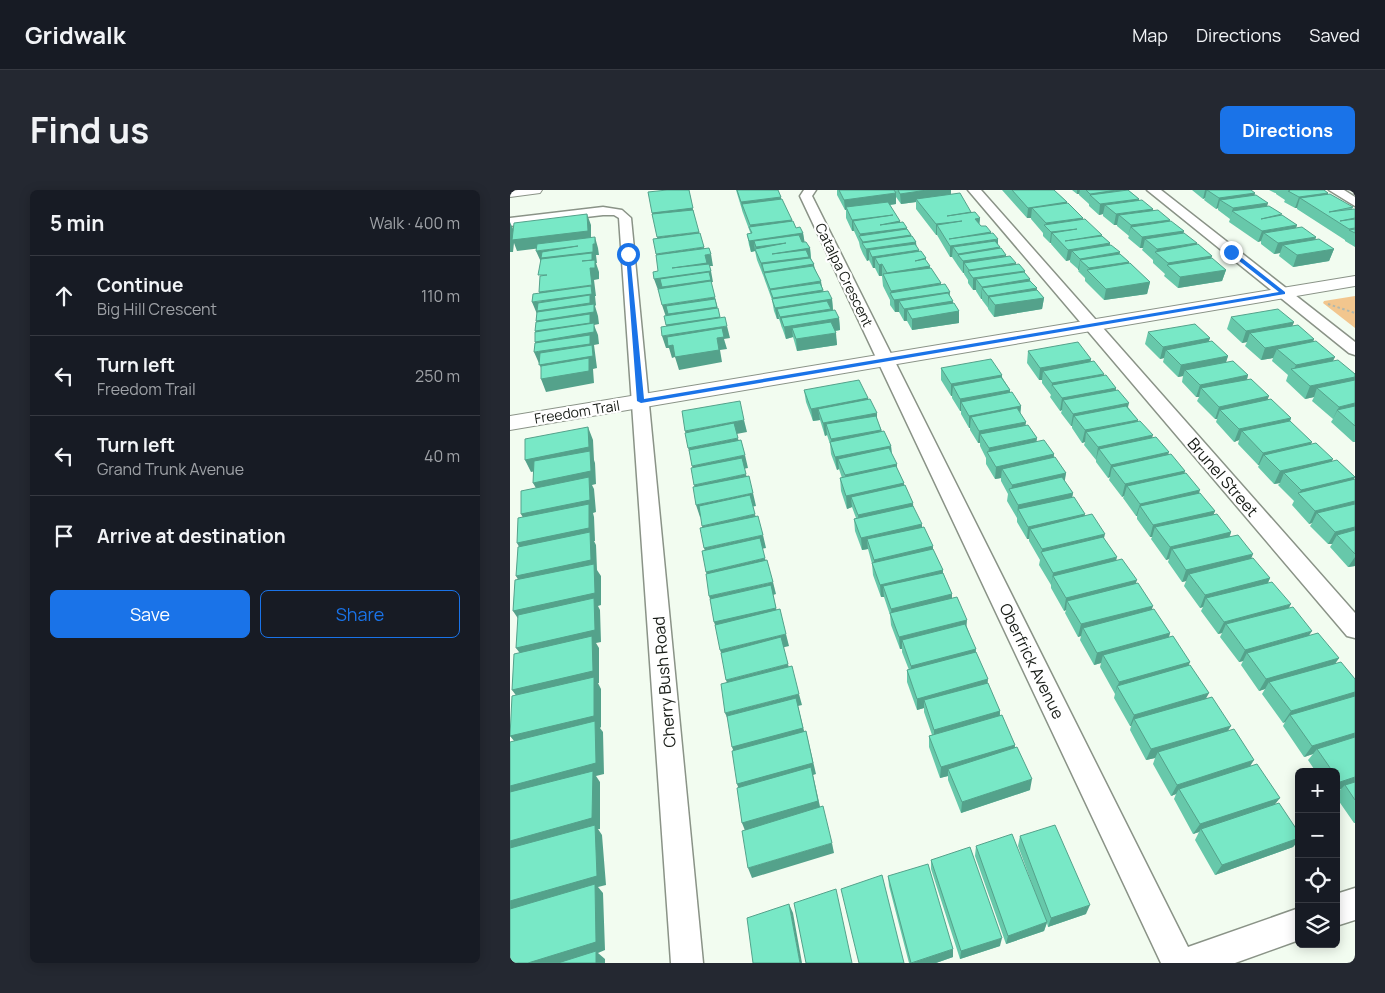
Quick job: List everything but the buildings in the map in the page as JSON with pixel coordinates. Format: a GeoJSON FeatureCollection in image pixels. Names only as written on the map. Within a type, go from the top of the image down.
{"type":"FeatureCollection","features":[{"type":"Feature","properties":{"kind":"street"},"geometry":{"type":"LineString","coordinates":[[510,193],[536,190]]}},
{"type":"Feature","properties":{"kind":"street","name":"Catalpa Crescent"},"geometry":{"type":"LineString","coordinates":[[810,190],[806,196],[886,360]]}},
{"type":"Feature","properties":{"kind":"street"},"geometry":{"type":"LineString","coordinates":[[974,190],[1092,325]]}},
{"type":"Feature","properties":{"kind":"street"},"geometry":{"type":"LineString","coordinates":[[1153,190],[1355,350]]}},
{"type":"Feature","properties":{"kind":"street"},"geometry":{"type":"LineString","coordinates":[[1335,190],[1355,202]]}},
{"type":"Feature","properties":{"kind":"street","name":"Cherry Bush Road"},"geometry":{"type":"LineString","coordinates":[[510,222],[603,211],[614,211],[623,215],[641,401],[687,963]]}},
{"type":"Feature","properties":{"kind":"street","name":"Freedom Trail"},"geometry":{"type":"LineString","coordinates":[[510,423],[1355,281]]}},
{"type":"Feature","properties":{"kind":"street","name":"Brunel Street"},"geometry":{"type":"LineString","coordinates":[[1092,325],[1355,629]]}},
{"type":"Feature","properties":{"kind":"street","name":"Oberfrick Avenue"},"geometry":{"type":"LineString","coordinates":[[886,360],[1178,963]]}},
{"type":"Feature","properties":{"kind":"street"},"geometry":{"type":"LineString","coordinates":[[1340,909],[1355,904]]}},
{"type":"Feature","properties":{"kind":"street"},"geometry":{"type":"LineString","coordinates":[[1189,963],[1295,925]]}},
{"type":"Feature","properties":{"kind":"path"},"geometry":{"type":"LineString","coordinates":[[1324,302],[1355,313]]}},
{"type":"Feature","properties":{"kind":"shaded area"},"geometry":{"type":"Polygon","coordinates":[[[1355,296],[1355,328],[1323,303],[1324,301],[1355,296]]]}},
{"type":"Feature","properties":{"kind":"route"},"geometry":{"type":"LineString","coordinates":[[628,254],[641,401],[1283,293],[1231,252]]}}]}
